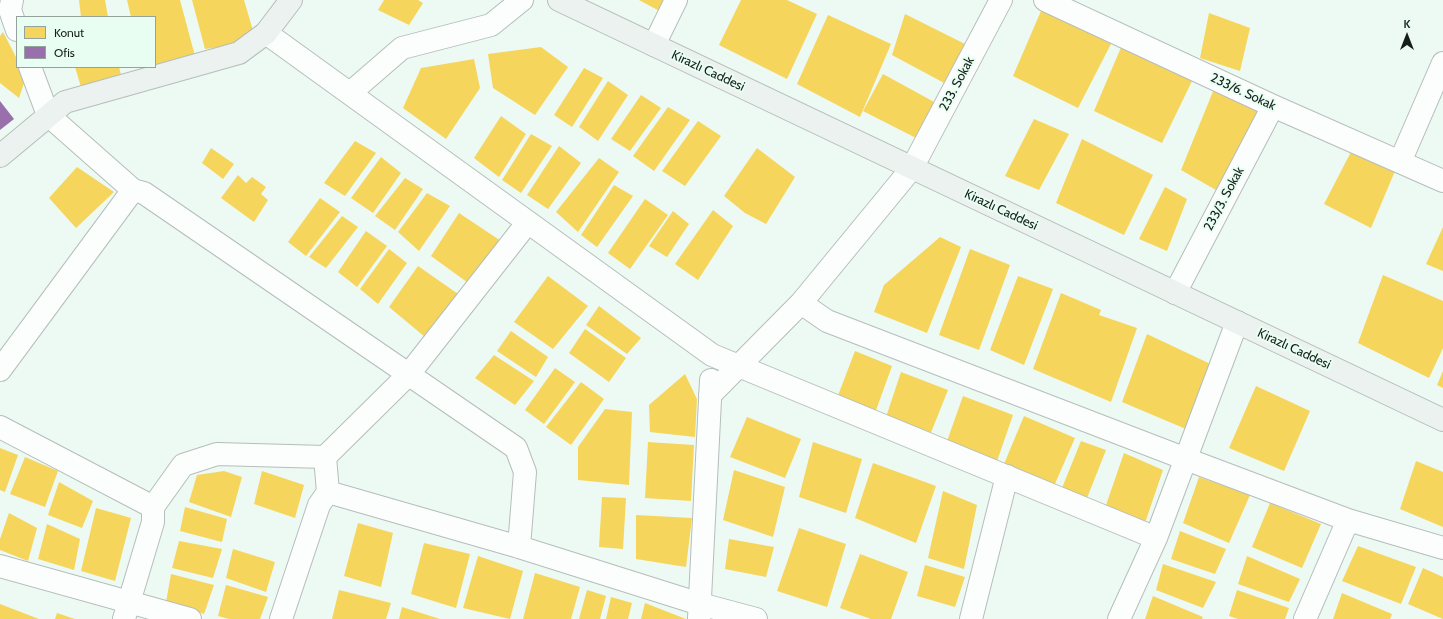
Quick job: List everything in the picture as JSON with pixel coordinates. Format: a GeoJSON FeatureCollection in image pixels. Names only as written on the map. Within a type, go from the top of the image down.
{"type":"FeatureCollection","features":[{"type":"Feature","properties":{"kind":"main road"},"geometry":{"type":"LineString","coordinates":[[0,156],[65,102],[239,54],[266,32],[291,0]]}},
{"type":"Feature","properties":{"kind":"main road","name":"Kirazlı Caddesi"},"geometry":{"type":"LineString","coordinates":[[559,0],[1443,420]]}},
{"type":"Feature","properties":{"kind":"street"},"geometry":{"type":"LineString","coordinates":[[350,93],[402,48],[490,25],[522,0]]}},
{"type":"Feature","properties":{"kind":"street"},"geometry":{"type":"LineString","coordinates":[[654,45],[676,0]]}},
{"type":"Feature","properties":{"kind":"street","name":"233. Sokak"},"geometry":{"type":"LineString","coordinates":[[710,395],[801,303],[912,168],[1001,0]]}},
{"type":"Feature","properties":{"kind":"street","name":"233/6. Sokak"},"geometry":{"type":"LineString","coordinates":[[1045,0],[1273,106],[1443,181]]}},
{"type":"Feature","properties":{"kind":"street"},"geometry":{"type":"LineString","coordinates":[[266,32],[712,356],[1156,538]]}},
{"type":"Feature","properties":{"kind":"street"},"geometry":{"type":"LineString","coordinates":[[1400,162],[1443,63]]}},
{"type":"Feature","properties":{"kind":"street"},"geometry":{"type":"LineString","coordinates":[[30,68],[48,115],[133,190],[144,193],[516,448],[525,472],[519,547]]}},
{"type":"Feature","properties":{"kind":"street","name":"233/3. Sokak"},"geometry":{"type":"LineString","coordinates":[[1175,292],[1273,106]]}},
{"type":"Feature","properties":{"kind":"street"},"geometry":{"type":"LineString","coordinates":[[0,370],[133,190]]}},
{"type":"Feature","properties":{"kind":"street"},"geometry":{"type":"LineString","coordinates":[[126,610],[153,522],[153,507],[183,465],[217,454],[325,457],[409,374],[528,222]]}},
{"type":"Feature","properties":{"kind":"street"},"geometry":{"type":"LineString","coordinates":[[801,303],[827,321],[1186,459],[1348,520],[1443,548]]}},
{"type":"Feature","properties":{"kind":"street"},"geometry":{"type":"LineString","coordinates":[[1120,619],[1156,538],[1236,322]]}},
{"type":"Feature","properties":{"kind":"street"},"geometry":{"type":"LineString","coordinates":[[699,611],[712,356]]}},
{"type":"Feature","properties":{"kind":"street"},"geometry":{"type":"LineString","coordinates":[[0,427],[153,507]]}},
{"type":"Feature","properties":{"kind":"street"},"geometry":{"type":"LineString","coordinates":[[281,619],[319,505],[328,492],[325,457]]}},
{"type":"Feature","properties":{"kind":"street"},"geometry":{"type":"LineString","coordinates":[[971,619],[1007,476]]}},
{"type":"Feature","properties":{"kind":"street"},"geometry":{"type":"LineString","coordinates":[[328,492],[519,547],[699,611],[756,619]]}},
{"type":"Feature","properties":{"kind":"street"},"geometry":{"type":"LineString","coordinates":[[1305,619],[1348,520]]}},
{"type":"Feature","properties":{"kind":"street"},"geometry":{"type":"LineString","coordinates":[[0,566],[126,610],[190,619]]}},
{"type":"Feature","properties":{"kind":"building: Konut"},"geometry":{"type":"Polygon","coordinates":[[[79,0],[105,0],[108,16],[81,16],[79,0]]]}},
{"type":"Feature","properties":{"kind":"building: Konut"},"geometry":{"type":"Polygon","coordinates":[[[127,0],[180,0],[195,56],[156,66],[156,16],[131,16],[127,0]]]}},
{"type":"Feature","properties":{"kind":"building: Konut"},"geometry":{"type":"Polygon","coordinates":[[[192,0],[244,0],[254,34],[239,44],[205,49],[192,0]]]}},
{"type":"Feature","properties":{"kind":"building: Konut"},"geometry":{"type":"Polygon","coordinates":[[[384,0],[418,0],[423,3],[409,25],[378,10],[384,0]]]}},
{"type":"Feature","properties":{"kind":"building: Konut"},"geometry":{"type":"Polygon","coordinates":[[[639,0],[672,0],[665,14],[639,0]]]}},
{"type":"Feature","properties":{"kind":"building: Konut"},"geometry":{"type":"Polygon","coordinates":[[[741,0],[787,0],[817,14],[787,79],[719,45],[741,0]]]}},
{"type":"Feature","properties":{"kind":"building: Konut"},"geometry":{"type":"Polygon","coordinates":[[[1044,4],[1113,40],[1078,108],[1013,76],[1044,4]]]}},
{"type":"Feature","properties":{"kind":"building: Konut"},"geometry":{"type":"Polygon","coordinates":[[[1209,13],[1250,28],[1240,71],[1200,58],[1209,13]]]}},
{"type":"Feature","properties":{"kind":"building: Konut"},"geometry":{"type":"Polygon","coordinates":[[[905,14],[965,44],[946,84],[892,55],[905,14]]]}},
{"type":"Feature","properties":{"kind":"building: Konut"},"geometry":{"type":"Polygon","coordinates":[[[828,15],[891,44],[860,117],[797,84],[828,15]]]}},
{"type":"Feature","properties":{"kind":"building: Konut"},"geometry":{"type":"Polygon","coordinates":[[[3,32],[16,57],[16,68],[22,68],[26,77],[19,98],[0,83],[0,36],[3,32]]]}},
{"type":"Feature","properties":{"kind":"building: Konut"},"geometry":{"type":"Polygon","coordinates":[[[1122,45],[1193,79],[1162,143],[1094,111],[1122,45]]]}},
{"type":"Feature","properties":{"kind":"building: Konut"},"geometry":{"type":"Polygon","coordinates":[[[541,47],[568,67],[535,115],[493,88],[488,54],[541,47]]]}},
{"type":"Feature","properties":{"kind":"building: Konut"},"geometry":{"type":"Polygon","coordinates":[[[474,59],[480,88],[446,139],[403,108],[421,68],[474,59]]]}},
{"type":"Feature","properties":{"kind":"building: Konut"},"geometry":{"type":"Polygon","coordinates":[[[75,68],[119,68],[122,78],[81,87],[75,68]]]}},
{"type":"Feature","properties":{"kind":"building: Konut"},"geometry":{"type":"Polygon","coordinates":[[[584,68],[603,78],[572,127],[554,115],[584,68]]]}},
{"type":"Feature","properties":{"kind":"building: Konut"},"geometry":{"type":"Polygon","coordinates":[[[883,74],[936,103],[918,139],[863,111],[883,74]]]}},
{"type":"Feature","properties":{"kind":"building: Konut"},"geometry":{"type":"Polygon","coordinates":[[[608,81],[628,95],[598,141],[579,127],[608,81]]]}},
{"type":"Feature","properties":{"kind":"building: Konut"},"geometry":{"type":"Polygon","coordinates":[[[1216,84],[1264,106],[1223,194],[1181,170],[1216,84]]]}},
{"type":"Feature","properties":{"kind":"building: Konut"},"geometry":{"type":"Polygon","coordinates":[[[641,95],[661,108],[630,151],[611,139],[641,95]]]}},
{"type":"Feature","properties":{"kind":"building: Konut"},"geometry":{"type":"Polygon","coordinates":[[[668,107],[690,120],[654,171],[633,156],[668,107]]]}},
{"type":"Feature","properties":{"kind":"building: Konut"},"geometry":{"type":"Polygon","coordinates":[[[501,116],[526,134],[499,177],[474,158],[501,116]]]}},
{"type":"Feature","properties":{"kind":"building: Konut"},"geometry":{"type":"Polygon","coordinates":[[[1034,119],[1069,134],[1039,190],[1005,176],[1034,119]]]}},
{"type":"Feature","properties":{"kind":"building: Konut"},"geometry":{"type":"Polygon","coordinates":[[[698,121],[721,136],[685,186],[662,171],[698,121]]]}},
{"type":"Feature","properties":{"kind":"building: Konut"},"geometry":{"type":"Polygon","coordinates":[[[531,134],[552,146],[521,193],[502,180],[531,134]]]}},
{"type":"Feature","properties":{"kind":"building: Konut"},"geometry":{"type":"Polygon","coordinates":[[[1082,139],[1153,175],[1124,235],[1056,203],[1082,139]]]}},
{"type":"Feature","properties":{"kind":"building: Konut"},"geometry":{"type":"Polygon","coordinates":[[[355,141],[376,153],[345,196],[324,183],[355,141]]]}},
{"type":"Feature","properties":{"kind":"building: Konut"},"geometry":{"type":"Polygon","coordinates":[[[559,146],[581,163],[548,209],[527,195],[559,146]]]}},
{"type":"Feature","properties":{"kind":"building: Konut"},"geometry":{"type":"Polygon","coordinates":[[[211,148],[234,164],[223,179],[202,163],[211,148]]]}},
{"type":"Feature","properties":{"kind":"building: Konut"},"geometry":{"type":"Polygon","coordinates":[[[757,148],[795,177],[766,224],[745,213],[724,196],[757,148]]]}},
{"type":"Feature","properties":{"kind":"building: Konut"},"geometry":{"type":"Polygon","coordinates":[[[1352,150],[1395,171],[1371,228],[1324,204],[1352,150]]]}},
{"type":"Feature","properties":{"kind":"building: Konut"},"geometry":{"type":"Polygon","coordinates":[[[381,157],[401,173],[373,213],[351,198],[381,157]]]}},
{"type":"Feature","properties":{"kind":"building: Konut"},"geometry":{"type":"Polygon","coordinates":[[[599,158],[619,172],[578,232],[556,212],[599,158]]]}},
{"type":"Feature","properties":{"kind":"building: Konut"},"geometry":{"type":"Polygon","coordinates":[[[77,167],[114,192],[76,228],[49,198],[77,167]]]}},
{"type":"Feature","properties":{"kind":"building: Konut"},"geometry":{"type":"Polygon","coordinates":[[[238,175],[246,183],[252,177],[266,187],[261,194],[268,200],[254,222],[221,198],[238,175]]]}},
{"type":"Feature","properties":{"kind":"building: Konut"},"geometry":{"type":"Polygon","coordinates":[[[405,178],[423,189],[395,230],[375,216],[405,178]]]}},
{"type":"Feature","properties":{"kind":"building: Konut"},"geometry":{"type":"Polygon","coordinates":[[[614,185],[633,196],[597,247],[581,235],[614,185]]]}},
{"type":"Feature","properties":{"kind":"building: Konut"},"geometry":{"type":"Polygon","coordinates":[[[1165,187],[1187,199],[1167,251],[1139,239],[1165,187]]]}},
{"type":"Feature","properties":{"kind":"building: Konut"},"geometry":{"type":"Polygon","coordinates":[[[427,193],[450,206],[419,251],[398,232],[427,193]]]}},
{"type":"Feature","properties":{"kind":"building: Konut"},"geometry":{"type":"Polygon","coordinates":[[[320,198],[340,212],[306,256],[288,242],[320,198]]]}},
{"type":"Feature","properties":{"kind":"building: Konut"},"geometry":{"type":"Polygon","coordinates":[[[645,199],[668,215],[630,269],[608,253],[645,199]]]}},
{"type":"Feature","properties":{"kind":"building: Konut"},"geometry":{"type":"Polygon","coordinates":[[[713,210],[733,226],[698,280],[675,264],[713,210]]]}},
{"type":"Feature","properties":{"kind":"building: Konut"},"geometry":{"type":"Polygon","coordinates":[[[673,211],[689,224],[667,257],[649,246],[673,211]]]}},
{"type":"Feature","properties":{"kind":"building: Konut"},"geometry":{"type":"Polygon","coordinates":[[[459,213],[501,241],[471,285],[431,256],[459,213]]]}},
{"type":"Feature","properties":{"kind":"building: Konut"},"geometry":{"type":"Polygon","coordinates":[[[342,216],[358,227],[326,268],[309,257],[342,216]]]}},
{"type":"Feature","properties":{"kind":"building: Konut"},"geometry":{"type":"Polygon","coordinates":[[[1443,227],[1443,271],[1426,264],[1443,227]]]}},
{"type":"Feature","properties":{"kind":"building: Konut"},"geometry":{"type":"Polygon","coordinates":[[[366,231],[387,246],[357,287],[338,272],[366,231]]]}},
{"type":"Feature","properties":{"kind":"building: Konut"},"geometry":{"type":"Polygon","coordinates":[[[940,237],[961,247],[927,333],[874,312],[884,285],[940,237]]]}},
{"type":"Feature","properties":{"kind":"building: Konut"},"geometry":{"type":"Polygon","coordinates":[[[389,249],[407,263],[378,304],[360,289],[389,249]]]}},
{"type":"Feature","properties":{"kind":"building: Konut"},"geometry":{"type":"Polygon","coordinates":[[[970,249],[1010,265],[979,350],[939,335],[970,249]]]}},
{"type":"Feature","properties":{"kind":"building: Konut"},"geometry":{"type":"Polygon","coordinates":[[[418,266],[461,296],[431,342],[389,307],[418,266]]]}},
{"type":"Feature","properties":{"kind":"building: Konut"},"geometry":{"type":"Polygon","coordinates":[[[1383,275],[1443,301],[1443,348],[1429,378],[1358,343],[1383,275]]]}},
{"type":"Feature","properties":{"kind":"building: Konut"},"geometry":{"type":"Polygon","coordinates":[[[548,276],[588,306],[553,349],[514,322],[548,276]]]}},
{"type":"Feature","properties":{"kind":"building: Konut"},"geometry":{"type":"Polygon","coordinates":[[[1018,276],[1053,289],[1024,365],[990,350],[1018,276]]]}},
{"type":"Feature","properties":{"kind":"building: Konut"},"geometry":{"type":"Polygon","coordinates":[[[1061,293],[1101,310],[1099,315],[1137,328],[1111,402],[1033,369],[1061,293]]]}},
{"type":"Feature","properties":{"kind":"building: Konut"},"geometry":{"type":"Polygon","coordinates":[[[599,306],[641,338],[627,354],[586,325],[599,306]]]}},
{"type":"Feature","properties":{"kind":"building: Konut"},"geometry":{"type":"Polygon","coordinates":[[[585,329],[626,358],[609,382],[569,353],[585,329]]]}},
{"type":"Feature","properties":{"kind":"building: Konut"},"geometry":{"type":"Polygon","coordinates":[[[511,331],[548,357],[536,377],[497,351],[511,331]]]}},
{"type":"Feature","properties":{"kind":"building: Konut"},"geometry":{"type":"Polygon","coordinates":[[[1147,334],[1219,368],[1193,432],[1122,402],[1147,334]]]}},
{"type":"Feature","properties":{"kind":"building: Konut"},"geometry":{"type":"Polygon","coordinates":[[[855,351],[892,366],[875,413],[837,398],[855,351]]]}},
{"type":"Feature","properties":{"kind":"building: Konut"},"geometry":{"type":"Polygon","coordinates":[[[494,355],[534,381],[515,405],[475,378],[494,355]]]}},
{"type":"Feature","properties":{"kind":"building: Konut"},"geometry":{"type":"Polygon","coordinates":[[[555,368],[575,382],[544,424],[525,410],[555,368]]]}},
{"type":"Feature","properties":{"kind":"building: Konut"},"geometry":{"type":"Polygon","coordinates":[[[1443,371],[1443,388],[1437,385],[1443,371]]]}},
{"type":"Feature","properties":{"kind":"building: Konut"},"geometry":{"type":"Polygon","coordinates":[[[901,372],[948,390],[930,435],[886,417],[901,372]]]}},
{"type":"Feature","properties":{"kind":"building: Konut"},"geometry":{"type":"Polygon","coordinates":[[[685,374],[697,399],[695,437],[650,432],[649,405],[685,374]]]}},
{"type":"Feature","properties":{"kind":"building: Konut"},"geometry":{"type":"Polygon","coordinates":[[[581,382],[604,399],[571,445],[546,427],[581,382]]]}},
{"type":"Feature","properties":{"kind":"building: Konut"},"geometry":{"type":"Polygon","coordinates":[[[1256,386],[1310,411],[1284,471],[1229,448],[1256,386]]]}},
{"type":"Feature","properties":{"kind":"building: Konut"},"geometry":{"type":"Polygon","coordinates":[[[963,396],[1013,415],[996,464],[946,444],[963,396]]]}},
{"type":"Feature","properties":{"kind":"building: Konut"},"geometry":{"type":"Polygon","coordinates":[[[605,409],[632,412],[629,485],[578,480],[578,447],[605,409]]]}},
{"type":"Feature","properties":{"kind":"building: Konut"},"geometry":{"type":"Polygon","coordinates":[[[1024,416],[1075,438],[1054,486],[1004,464],[1024,416]]]}},
{"type":"Feature","properties":{"kind":"building: Konut"},"geometry":{"type":"Polygon","coordinates":[[[747,417],[801,439],[785,478],[730,457],[747,417]]]}},
{"type":"Feature","properties":{"kind":"building: Konut"},"geometry":{"type":"Polygon","coordinates":[[[1081,441],[1106,450],[1087,498],[1062,488],[1081,441]]]}},
{"type":"Feature","properties":{"kind":"building: Konut"},"geometry":{"type":"Polygon","coordinates":[[[648,442],[694,445],[691,501],[645,498],[648,442]]]}},
{"type":"Feature","properties":{"kind":"building: Konut"},"geometry":{"type":"Polygon","coordinates":[[[813,442],[862,459],[846,513],[799,497],[813,442]]]}},
{"type":"Feature","properties":{"kind":"building: Konut"},"geometry":{"type":"Polygon","coordinates":[[[0,448],[18,455],[5,492],[0,490],[0,448]]]}},
{"type":"Feature","properties":{"kind":"building: Konut"},"geometry":{"type":"Polygon","coordinates":[[[1124,453],[1163,470],[1145,523],[1106,505],[1124,453]]]}},
{"type":"Feature","properties":{"kind":"building: Konut"},"geometry":{"type":"Polygon","coordinates":[[[25,457],[58,471],[45,507],[10,494],[25,457]]]}},
{"type":"Feature","properties":{"kind":"building: Konut"},"geometry":{"type":"Polygon","coordinates":[[[1416,461],[1443,472],[1443,527],[1400,509],[1416,461]]]}},
{"type":"Feature","properties":{"kind":"building: Konut"},"geometry":{"type":"Polygon","coordinates":[[[873,463],[936,486],[916,543],[855,518],[873,463]]]}},
{"type":"Feature","properties":{"kind":"building: Konut"},"geometry":{"type":"Polygon","coordinates":[[[734,470],[785,487],[773,537],[723,520],[734,470]]]}},
{"type":"Feature","properties":{"kind":"building: Konut"},"geometry":{"type":"Polygon","coordinates":[[[224,471],[242,477],[231,517],[189,502],[197,475],[224,471]]]}},
{"type":"Feature","properties":{"kind":"building: Konut"},"geometry":{"type":"Polygon","coordinates":[[[262,471],[304,485],[295,518],[254,504],[262,471]]]}},
{"type":"Feature","properties":{"kind":"building: Konut"},"geometry":{"type":"Polygon","coordinates":[[[1199,477],[1250,495],[1229,543],[1183,523],[1199,477]]]}},
{"type":"Feature","properties":{"kind":"building: Konut"},"geometry":{"type":"Polygon","coordinates":[[[59,482],[93,501],[82,528],[48,515],[59,482]]]}},
{"type":"Feature","properties":{"kind":"building: Konut"},"geometry":{"type":"Polygon","coordinates":[[[943,491],[977,505],[964,569],[928,558],[943,491]]]}},
{"type":"Feature","properties":{"kind":"building: Konut"},"geometry":{"type":"Polygon","coordinates":[[[602,497],[626,498],[623,549],[599,547],[602,497]]]}},
{"type":"Feature","properties":{"kind":"building: Konut"},"geometry":{"type":"Polygon","coordinates":[[[1270,503],[1321,524],[1302,568],[1252,547],[1270,503]]]}},
{"type":"Feature","properties":{"kind":"building: Konut"},"geometry":{"type":"Polygon","coordinates":[[[185,507],[227,519],[222,542],[180,531],[185,507]]]}},
{"type":"Feature","properties":{"kind":"building: Konut"},"geometry":{"type":"Polygon","coordinates":[[[96,508],[131,518],[115,581],[81,571],[96,508]]]}},
{"type":"Feature","properties":{"kind":"building: Konut"},"geometry":{"type":"Polygon","coordinates":[[[9,513],[37,528],[28,561],[0,550],[0,539],[9,513]]]}},
{"type":"Feature","properties":{"kind":"building: Konut"},"geometry":{"type":"Polygon","coordinates":[[[636,515],[692,518],[686,567],[636,559],[636,515]]]}},
{"type":"Feature","properties":{"kind":"building: Konut"},"geometry":{"type":"Polygon","coordinates":[[[358,523],[393,533],[381,587],[344,576],[358,523]]]}},
{"type":"Feature","properties":{"kind":"building: Konut"},"geometry":{"type":"Polygon","coordinates":[[[47,524],[80,539],[74,570],[38,559],[47,524]]]}},
{"type":"Feature","properties":{"kind":"building: Konut"},"geometry":{"type":"Polygon","coordinates":[[[799,528],[846,544],[827,607],[777,591],[799,528]]]}},
{"type":"Feature","properties":{"kind":"building: Konut"},"geometry":{"type":"Polygon","coordinates":[[[1180,531],[1226,549],[1215,574],[1171,559],[1180,531]]]}},
{"type":"Feature","properties":{"kind":"building: Konut"},"geometry":{"type":"Polygon","coordinates":[[[729,539],[774,547],[766,577],[725,569],[729,539]]]}},
{"type":"Feature","properties":{"kind":"building: Konut"},"geometry":{"type":"Polygon","coordinates":[[[179,541],[222,549],[213,578],[172,568],[179,541]]]}},
{"type":"Feature","properties":{"kind":"building: Konut"},"geometry":{"type":"Polygon","coordinates":[[[424,543],[470,554],[456,608],[411,594],[424,543]]]}},
{"type":"Feature","properties":{"kind":"building: Konut"},"geometry":{"type":"Polygon","coordinates":[[[1358,546],[1416,567],[1401,604],[1342,581],[1358,546]]]}},
{"type":"Feature","properties":{"kind":"building: Konut"},"geometry":{"type":"Polygon","coordinates":[[[233,549],[275,562],[266,592],[226,578],[233,549]]]}},
{"type":"Feature","properties":{"kind":"building: Konut"},"geometry":{"type":"Polygon","coordinates":[[[860,554],[908,572],[891,619],[871,619],[840,608],[860,554]]]}},
{"type":"Feature","properties":{"kind":"building: Konut"},"geometry":{"type":"Polygon","coordinates":[[[478,556],[523,571],[510,619],[463,608],[478,556]]]}},
{"type":"Feature","properties":{"kind":"building: Konut"},"geometry":{"type":"Polygon","coordinates":[[[1247,556],[1300,579],[1289,602],[1238,584],[1247,556]]]}},
{"type":"Feature","properties":{"kind":"building: Konut"},"geometry":{"type":"Polygon","coordinates":[[[1163,564],[1216,582],[1203,608],[1156,590],[1163,564]]]}},
{"type":"Feature","properties":{"kind":"building: Konut"},"geometry":{"type":"Polygon","coordinates":[[[925,565],[965,577],[955,607],[917,596],[925,565]]]}},
{"type":"Feature","properties":{"kind":"building: Konut"},"geometry":{"type":"Polygon","coordinates":[[[1423,568],[1443,577],[1443,619],[1408,604],[1423,568]]]}},
{"type":"Feature","properties":{"kind":"building: Konut"},"geometry":{"type":"Polygon","coordinates":[[[535,573],[580,587],[571,619],[523,619],[535,573]]]}},
{"type":"Feature","properties":{"kind":"building: Konut"},"geometry":{"type":"Polygon","coordinates":[[[171,574],[214,585],[204,614],[166,602],[171,574]]]}},
{"type":"Feature","properties":{"kind":"building: Konut"},"geometry":{"type":"Polygon","coordinates":[[[226,585],[268,597],[260,619],[229,619],[218,616],[226,585]]]}},
{"type":"Feature","properties":{"kind":"building: Konut"},"geometry":{"type":"Polygon","coordinates":[[[339,590],[391,603],[386,619],[332,619],[339,590]]]}},
{"type":"Feature","properties":{"kind":"building: Konut"},"geometry":{"type":"Polygon","coordinates":[[[587,590],[606,596],[600,619],[579,619],[587,590]]]}},
{"type":"Feature","properties":{"kind":"building: Konut"},"geometry":{"type":"Polygon","coordinates":[[[1237,590],[1289,608],[1285,619],[1238,619],[1229,616],[1237,590]]]}},
{"type":"Feature","properties":{"kind":"building: Konut"},"geometry":{"type":"Polygon","coordinates":[[[1342,593],[1392,614],[1390,619],[1333,619],[1342,593]]]}},
{"type":"Feature","properties":{"kind":"building: Konut"},"geometry":{"type":"Polygon","coordinates":[[[1153,596],[1203,617],[1202,619],[1145,619],[1153,596]]]}},
{"type":"Feature","properties":{"kind":"building: Konut"},"geometry":{"type":"Polygon","coordinates":[[[611,597],[632,603],[628,619],[606,619],[611,597]]]}},
{"type":"Feature","properties":{"kind":"building: Konut"},"geometry":{"type":"Polygon","coordinates":[[[645,603],[686,619],[641,619],[645,603]]]}},
{"type":"Feature","properties":{"kind":"building: Konut"},"geometry":{"type":"Polygon","coordinates":[[[0,604],[39,619],[0,619],[0,604]]]}},
{"type":"Feature","properties":{"kind":"building: Konut"},"geometry":{"type":"Polygon","coordinates":[[[402,607],[440,619],[399,619],[402,607]]]}},
{"type":"Feature","properties":{"kind":"building: Konut"},"geometry":{"type":"Polygon","coordinates":[[[57,613],[75,619],[55,619],[57,613]]]}},
{"type":"Feature","properties":{"kind":"building: Ofis"},"geometry":{"type":"Polygon","coordinates":[[[0,101],[14,119],[0,130],[0,101]]]}}]}
